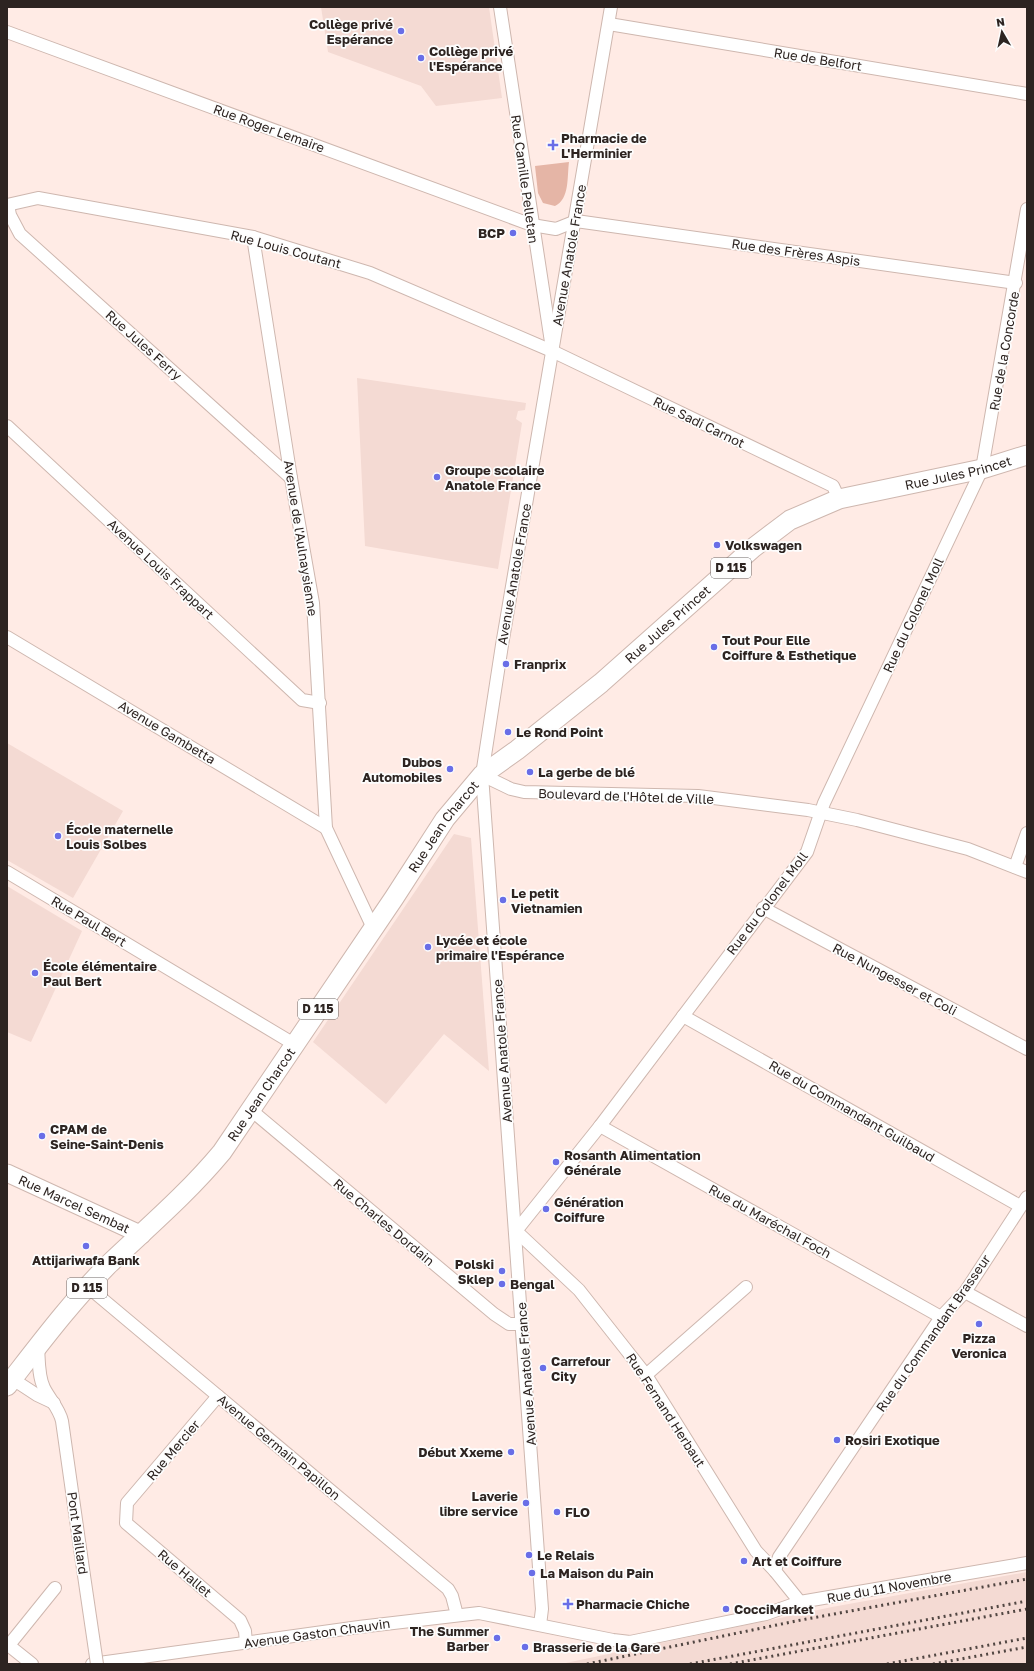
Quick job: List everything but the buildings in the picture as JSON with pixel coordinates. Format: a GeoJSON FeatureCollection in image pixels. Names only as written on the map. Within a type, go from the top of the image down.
{"type":"FeatureCollection","features":[{"type":"Feature","properties":{"kind":"main road","name":"Rue Jules Princet"},"geometry":{"type":"LineString","coordinates":[[482,775],[517,750],[601,683],[765,539],[790,520],[839,499],[982,469],[1027,455]]}},
{"type":"Feature","properties":{"kind":"main road","name":"Rue Jean Charcot"},"geometry":{"type":"LineString","coordinates":[[9,1380],[88,1287],[198,1181],[222,1152],[445,819],[482,775]]}},
{"type":"Feature","properties":{"kind":"street","name":"Rue Camille Pelletan"},"geometry":{"type":"LineString","coordinates":[[500,7],[552,351]]}},
{"type":"Feature","properties":{"kind":"street","name":"Avenue Anatole France"},"geometry":{"type":"LineString","coordinates":[[540,1625],[542,1609],[482,775],[502,645],[612,7]]}},
{"type":"Feature","properties":{"kind":"street","name":"Rue de Belfort"},"geometry":{"type":"LineString","coordinates":[[609,24],[1027,94]]}},
{"type":"Feature","properties":{"kind":"street","name":"Rue Roger Lemaire"},"geometry":{"type":"LineString","coordinates":[[7,32],[532,225],[556,229],[576,221]]}},
{"type":"Feature","properties":{"kind":"street","name":"Rue Louis Coutant"},"geometry":{"type":"LineString","coordinates":[[8,205],[38,198],[253,237],[370,273],[552,351]]}},
{"type":"Feature","properties":{"kind":"street","name":"Rue Jules Ferry"},"geometry":{"type":"LineString","coordinates":[[8,205],[10,215],[20,234],[291,478]]}},
{"type":"Feature","properties":{"kind":"street","name":"Rue de la Concorde"},"geometry":{"type":"LineString","coordinates":[[982,469],[1016,283],[1027,209]]}},
{"type":"Feature","properties":{"kind":"street","name":"Rue des Frères Aspis"},"geometry":{"type":"LineString","coordinates":[[576,221],[1016,283]]}},
{"type":"Feature","properties":{"kind":"street","name":"Avenue de l'Aulnaysienne"},"geometry":{"type":"LineString","coordinates":[[253,237],[291,478],[313,602],[326,828],[373,928]]}},
{"type":"Feature","properties":{"kind":"street","name":"Rue Sadi Carnot"},"geometry":{"type":"LineString","coordinates":[[552,351],[833,486],[839,499]]}},
{"type":"Feature","properties":{"kind":"street","name":"Avenue Louis Frappart"},"geometry":{"type":"LineString","coordinates":[[7,426],[302,700],[320,703]]}},
{"type":"Feature","properties":{"kind":"street","name":"Rue du Colonel Moll"},"geometry":{"type":"LineString","coordinates":[[516,1231],[600,1126],[763,908],[807,852],[824,804],[982,469]]}},
{"type":"Feature","properties":{"kind":"street","name":"Avenue Gambetta"},"geometry":{"type":"LineString","coordinates":[[7,637],[326,828]]}},
{"type":"Feature","properties":{"kind":"street","name":"Boulevard de l'Hôtel de Ville"},"geometry":{"type":"LineString","coordinates":[[482,775],[511,789],[524,792],[698,796],[821,813],[857,820],[968,849],[1027,872]]}},
{"type":"Feature","properties":{"kind":"street"},"geometry":{"type":"LineString","coordinates":[[1015,867],[1027,833]]}},
{"type":"Feature","properties":{"kind":"street","name":"Rue Paul Bert"},"geometry":{"type":"LineString","coordinates":[[7,872],[294,1044]]}},
{"type":"Feature","properties":{"kind":"street","name":"Rue Nungesser et Coli"},"geometry":{"type":"LineString","coordinates":[[763,908],[1027,1049]]}},
{"type":"Feature","properties":{"kind":"street","name":"Rue du Commandant Guilbaud"},"geometry":{"type":"LineString","coordinates":[[683,1016],[1024,1201]]}},
{"type":"Feature","properties":{"kind":"street","name":"Rue Charles Dordain"},"geometry":{"type":"LineString","coordinates":[[251,1110],[494,1314],[509,1324],[522,1324]]}},
{"type":"Feature","properties":{"kind":"street","name":"Rue du Maréchal Foch"},"geometry":{"type":"LineString","coordinates":[[600,1126],[941,1317]]}},
{"type":"Feature","properties":{"kind":"street","name":"Rue Marcel Sembat"},"geometry":{"type":"LineString","coordinates":[[7,1173],[142,1235]]}},
{"type":"Feature","properties":{"kind":"street","name":"Rue du Commandant Brasseur"},"geometry":{"type":"LineString","coordinates":[[775,1571],[779,1557],[941,1317],[965,1292],[1024,1201]]}},
{"type":"Feature","properties":{"kind":"street","name":"Rue Fernand Herbaut"},"geometry":{"type":"LineString","coordinates":[[516,1231],[579,1290],[646,1374],[756,1551],[775,1571],[800,1602]]}},
{"type":"Feature","properties":{"kind":"street","name":"Avenue Germain Papillon"},"geometry":{"type":"LineString","coordinates":[[88,1287],[448,1589],[455,1604],[457,1615]]}},
{"type":"Feature","properties":{"kind":"street"},"geometry":{"type":"LineString","coordinates":[[646,1374],[746,1287]]}},
{"type":"Feature","properties":{"kind":"street"},"geometry":{"type":"LineString","coordinates":[[965,1292],[1027,1326]]}},
{"type":"Feature","properties":{"kind":"street","name":"Pont Maillard"},"geometry":{"type":"LineString","coordinates":[[38,1346],[41,1380],[60,1411],[62,1421],[97,1664]]}},
{"type":"Feature","properties":{"kind":"street"},"geometry":{"type":"LineString","coordinates":[[9,1380],[54,1403]]}},
{"type":"Feature","properties":{"kind":"street","name":"Rue Mercier"},"geometry":{"type":"LineString","coordinates":[[127,1503],[218,1396]]}},
{"type":"Feature","properties":{"kind":"street","name":"Rue Hallet"},"geometry":{"type":"LineString","coordinates":[[127,1503],[126,1523],[240,1620],[245,1631],[246,1643]]}},
{"type":"Feature","properties":{"kind":"street","name":"Rue du 11 Novembre"},"geometry":{"type":"LineString","coordinates":[[540,1625],[630,1642],[766,1614],[800,1602],[1027,1563]]}},
{"type":"Feature","properties":{"kind":"street"},"geometry":{"type":"LineString","coordinates":[[32,1664],[8,1644],[55,1588]]}},
{"type":"Feature","properties":{"kind":"street","name":"Avenue Gaston Chauvin"},"geometry":{"type":"LineString","coordinates":[[92,1664],[457,1615],[488,1613],[540,1625]]}},
{"type":"Feature","properties":{"kind":"shaded area","name":"Collège privé l'Espérance"},"geometry":{"type":"Polygon","coordinates":[[[321,7],[489,7],[502,98],[436,106],[421,86],[328,52],[321,7]]]}},
{"type":"Feature","properties":{"kind":"shaded area"},"geometry":{"type":"Polygon","coordinates":[[[569,162],[567,187],[560,203],[555,206],[543,203],[538,193],[535,166],[569,162]]]}},
{"type":"Feature","properties":{"kind":"shaded area","name":"Groupe scolaire Anatole France"},"geometry":{"type":"Polygon","coordinates":[[[357,378],[526,403],[525,410],[518,411],[516,419],[522,423],[498,569],[365,546],[357,378]]]}},
{"type":"Feature","properties":{"kind":"shaded area","name":"École maternelle Louis Solbes"},"geometry":{"type":"Polygon","coordinates":[[[7,743],[123,811],[73,898],[7,860],[7,743]]]}},
{"type":"Feature","properties":{"kind":"shaded area","name":"Lycée et école primaire l'Espérance"},"geometry":{"type":"Polygon","coordinates":[[[454,834],[471,838],[489,1071],[444,1034],[386,1104],[313,1042],[454,834]]]}},
{"type":"Feature","properties":{"kind":"shaded area","name":"École élémentaire Paul Bert"},"geometry":{"type":"Polygon","coordinates":[[[7,886],[82,931],[31,1042],[7,1032],[7,886]]]}},
{"type":"Feature","properties":{"kind":"shaded area"},"geometry":{"type":"Polygon","coordinates":[[[1027,1572],[1027,1664],[561,1664],[832,1607],[1027,1572]]]}},
{"type":"Feature","properties":{"kind":"railway"},"geometry":{"type":"LineString","coordinates":[[587,1664],[801,1620],[1027,1579]]}},
{"type":"Feature","properties":{"kind":"railway"},"geometry":{"type":"LineString","coordinates":[[690,1664],[1027,1601]]}},
{"type":"Feature","properties":{"kind":"railway"},"geometry":{"type":"LineString","coordinates":[[730,1664],[1027,1609]]}},
{"type":"Feature","properties":{"kind":"railway"},"geometry":{"type":"LineString","coordinates":[[887,1664],[1027,1638]]}},
{"type":"Feature","properties":{"kind":"railway"},"geometry":{"type":"LineString","coordinates":[[933,1664],[1027,1647]]}},
{"type":"Feature","properties":{"kind":"place","name":"Collège privé Espérance"},"geometry":{"type":"Point","coordinates":[401,31]}},
{"type":"Feature","properties":{"kind":"place","name":"Collège privé l'Espérance"},"geometry":{"type":"Point","coordinates":[421,58]}},
{"type":"Feature","properties":{"kind":"place","name":"Pharmacie de L'Herminier"},"geometry":{"type":"Point","coordinates":[553,145]}},
{"type":"Feature","properties":{"kind":"place","name":"BCP"},"geometry":{"type":"Point","coordinates":[513,233]}},
{"type":"Feature","properties":{"kind":"place","name":"Groupe scolaire Anatole France"},"geometry":{"type":"Point","coordinates":[437,477]}},
{"type":"Feature","properties":{"kind":"place","name":"Volkswagen"},"geometry":{"type":"Point","coordinates":[717,545]}},
{"type":"Feature","properties":{"kind":"place","name":"Tout Pour Elle Coiffure & Esthetique"},"geometry":{"type":"Point","coordinates":[714,647]}},
{"type":"Feature","properties":{"kind":"place","name":"Franprix"},"geometry":{"type":"Point","coordinates":[506,664]}},
{"type":"Feature","properties":{"kind":"place","name":"Le Rond Point"},"geometry":{"type":"Point","coordinates":[508,732]}},
{"type":"Feature","properties":{"kind":"place","name":"Dubos Automobiles"},"geometry":{"type":"Point","coordinates":[450,769]}},
{"type":"Feature","properties":{"kind":"place","name":"La gerbe de blé"},"geometry":{"type":"Point","coordinates":[530,772]}},
{"type":"Feature","properties":{"kind":"place","name":"École maternelle Louis Solbes"},"geometry":{"type":"Point","coordinates":[58,836]}},
{"type":"Feature","properties":{"kind":"place","name":"Le petit Vietnamien"},"geometry":{"type":"Point","coordinates":[503,900]}},
{"type":"Feature","properties":{"kind":"place","name":"Lycée et école primaire l'Espérance"},"geometry":{"type":"Point","coordinates":[428,947]}},
{"type":"Feature","properties":{"kind":"place","name":"École élémentaire Paul Bert"},"geometry":{"type":"Point","coordinates":[35,973]}},
{"type":"Feature","properties":{"kind":"place","name":"CPAM de Seine-Saint-Denis"},"geometry":{"type":"Point","coordinates":[42,1136]}},
{"type":"Feature","properties":{"kind":"place","name":"Rosanth Alimentation Générale"},"geometry":{"type":"Point","coordinates":[556,1162]}},
{"type":"Feature","properties":{"kind":"place","name":"Génération Coiffure"},"geometry":{"type":"Point","coordinates":[546,1209]}},
{"type":"Feature","properties":{"kind":"place","name":"Attijariwafa Bank"},"geometry":{"type":"Point","coordinates":[86,1246]}},
{"type":"Feature","properties":{"kind":"place","name":"Polski Sklep"},"geometry":{"type":"Point","coordinates":[502,1271]}},
{"type":"Feature","properties":{"kind":"place","name":"Bengal"},"geometry":{"type":"Point","coordinates":[502,1284]}},
{"type":"Feature","properties":{"kind":"place","name":"Pizza Veronica"},"geometry":{"type":"Point","coordinates":[979,1324]}},
{"type":"Feature","properties":{"kind":"place","name":"Carrefour City"},"geometry":{"type":"Point","coordinates":[543,1368]}},
{"type":"Feature","properties":{"kind":"place","name":"Rosiri Exotique"},"geometry":{"type":"Point","coordinates":[837,1440]}},
{"type":"Feature","properties":{"kind":"place","name":"Début Xxeme"},"geometry":{"type":"Point","coordinates":[511,1452]}},
{"type":"Feature","properties":{"kind":"place","name":"Laverie libre service"},"geometry":{"type":"Point","coordinates":[526,1503]}},
{"type":"Feature","properties":{"kind":"place","name":"FLO"},"geometry":{"type":"Point","coordinates":[557,1512]}},
{"type":"Feature","properties":{"kind":"place","name":"Le Relais"},"geometry":{"type":"Point","coordinates":[529,1555]}},
{"type":"Feature","properties":{"kind":"place","name":"Art et Coiffure"},"geometry":{"type":"Point","coordinates":[744,1561]}},
{"type":"Feature","properties":{"kind":"place","name":"La Maison du Pain"},"geometry":{"type":"Point","coordinates":[532,1573]}},
{"type":"Feature","properties":{"kind":"place","name":"Pharmacie Chiche"},"geometry":{"type":"Point","coordinates":[568,1604]}},
{"type":"Feature","properties":{"kind":"place","name":"CocciMarket"},"geometry":{"type":"Point","coordinates":[726,1609]}},
{"type":"Feature","properties":{"kind":"place","name":"The Summer Barber"},"geometry":{"type":"Point","coordinates":[497,1638]}},
{"type":"Feature","properties":{"kind":"place","name":"Brasserie de la Gare"},"geometry":{"type":"Point","coordinates":[525,1647]}}]}
